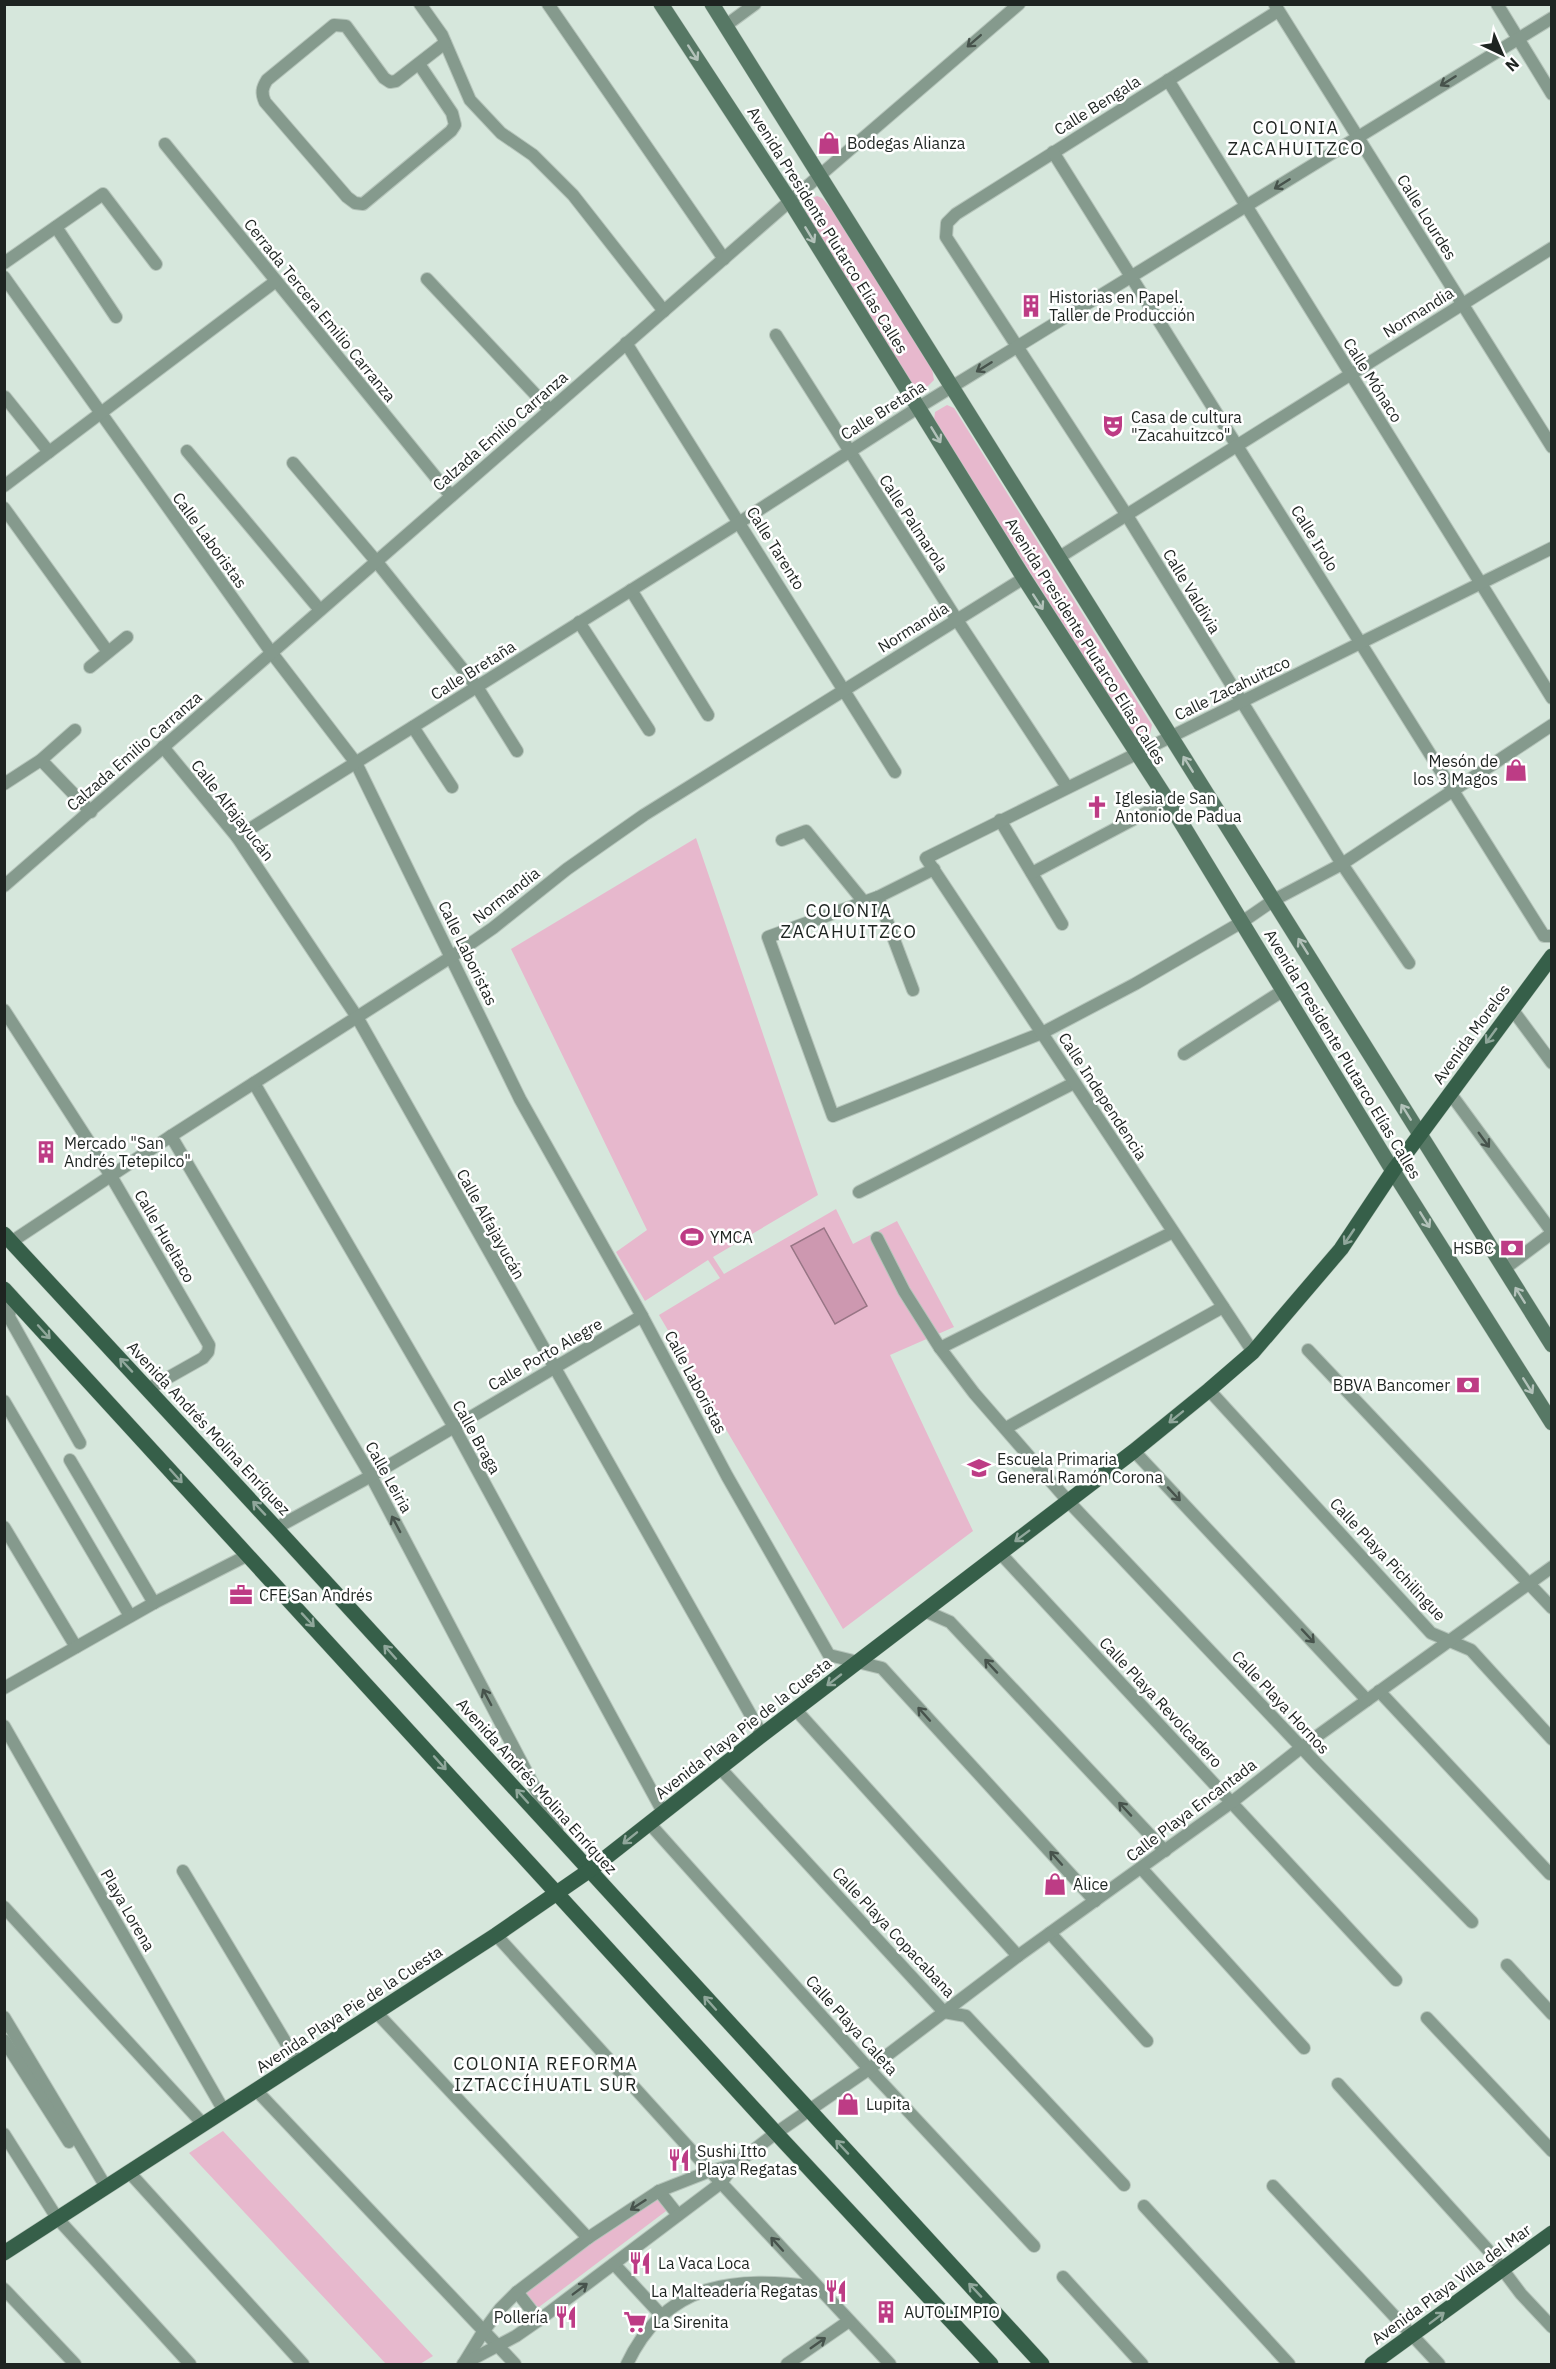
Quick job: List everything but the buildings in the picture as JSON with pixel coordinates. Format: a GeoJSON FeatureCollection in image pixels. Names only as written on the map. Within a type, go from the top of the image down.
{"type":"FeatureCollection","features":[{"type":"Feature","properties":{"kind":"main road","name":"Avenida Presidente Plutarco Elías Calles"},"geometry":{"type":"LineString","coordinates":[[661,4],[790,201],[1024,578],[1168,801],[1393,1171],[1551,1423]]}},
{"type":"Feature","properties":{"kind":"main road","name":"Avenida Presidente Plutarco Elías Calles"},"geometry":{"type":"LineString","coordinates":[[712,4],[1551,1345]]}},
{"type":"Feature","properties":{"kind":"main road","name":"Avenida Morelos"},"geometry":{"type":"LineString","coordinates":[[1420,1135],[1551,956]]}},
{"type":"Feature","properties":{"kind":"main road","name":"Avenida Playa Pie de la Cuesta"},"geometry":{"type":"LineString","coordinates":[[4,2253],[558,1893],[1134,1451],[1253,1352],[1341,1249],[1420,1135]]}},
{"type":"Feature","properties":{"kind":"main road","name":"Avenida Andrés Molina Enríquez"},"geometry":{"type":"LineString","coordinates":[[8,1238],[1042,2364]]}},
{"type":"Feature","properties":{"kind":"main road"},"geometry":{"type":"LineString","coordinates":[[8,1293],[776,2133],[991,2364]]}},
{"type":"Feature","properties":{"kind":"main road","name":"Avenida Playa Villa del Mar"},"geometry":{"type":"LineString","coordinates":[[1372,2364],[1551,2233]]}},
{"type":"Feature","properties":{"kind":"street"},"geometry":{"type":"LineString","coordinates":[[420,4],[443,39],[470,100],[484,118],[532,155],[573,195],[664,311]]}},
{"type":"Feature","properties":{"kind":"street"},"geometry":{"type":"LineString","coordinates":[[548,4],[724,259]]}},
{"type":"Feature","properties":{"kind":"street"},"geometry":{"type":"LineString","coordinates":[[725,26],[755,4]]}},
{"type":"Feature","properties":{"kind":"street","name":"Calzada Emilio Carranza"},"geometry":{"type":"LineString","coordinates":[[4,886],[450,496],[1019,4]]}},
{"type":"Feature","properties":{"kind":"street"},"geometry":{"type":"LineString","coordinates":[[1497,4],[1551,94]]}},
{"type":"Feature","properties":{"kind":"street","name":"Calle Bengala"},"geometry":{"type":"LineString","coordinates":[[946,237],[947,223],[956,214],[1277,8]]}},
{"type":"Feature","properties":{"kind":"street","name":"Calle Lourdes"},"geometry":{"type":"LineString","coordinates":[[1277,8],[1551,447]]}},
{"type":"Feature","properties":{"kind":"street","name":"Calle Bretaña"},"geometry":{"type":"LineString","coordinates":[[237,837],[740,522],[950,387],[1551,18]]}},
{"type":"Feature","properties":{"kind":"street"},"geometry":{"type":"LineString","coordinates":[[419,64],[452,113],[455,125],[451,131],[363,204],[355,203],[347,197],[265,102],[262,95],[262,87],[267,80],[330,27],[338,24],[346,26],[384,78],[390,82],[396,81],[419,64],[443,39]]}},
{"type":"Feature","properties":{"kind":"street","name":"Calle Mónaco"},"geometry":{"type":"LineString","coordinates":[[1168,80],[1551,698]]}},
{"type":"Feature","properties":{"kind":"street","name":"Cerrada Tercera Emilio Carranza"},"geometry":{"type":"LineString","coordinates":[[165,144],[450,496]]}},
{"type":"Feature","properties":{"kind":"street","name":"Calle Irolo"},"geometry":{"type":"LineString","coordinates":[[1053,152],[1544,936],[1551,936]]}},
{"type":"Feature","properties":{"kind":"street"},"geometry":{"type":"LineString","coordinates":[[4,263],[103,194],[156,264]]}},
{"type":"Feature","properties":{"kind":"street"},"geometry":{"type":"LineString","coordinates":[[56,227],[116,317]]}},
{"type":"Feature","properties":{"kind":"street","name":"Calle Valdivia"},"geometry":{"type":"LineString","coordinates":[[946,237],[1126,514],[1342,864],[1409,963]]}},
{"type":"Feature","properties":{"kind":"street","name":"Normandia"},"geometry":{"type":"LineString","coordinates":[[1058,558],[1551,248]]}},
{"type":"Feature","properties":{"kind":"street","name":"Calle Laboristas"},"geometry":{"type":"LineString","coordinates":[[4,277],[271,652],[356,763],[520,1099],[642,1316],[727,1476],[829,1655],[882,1668],[1095,1901]]}},
{"type":"Feature","properties":{"kind":"street"},"geometry":{"type":"LineString","coordinates":[[428,279],[550,410]]}},
{"type":"Feature","properties":{"kind":"street"},"geometry":{"type":"LineString","coordinates":[[4,486],[276,281]]}},
{"type":"Feature","properties":{"kind":"street","name":"Calle Palmarola"},"geometry":{"type":"LineString","coordinates":[[776,335],[957,620],[1067,787]]}},
{"type":"Feature","properties":{"kind":"street","name":"Calle Tarento"},"geometry":{"type":"LineString","coordinates":[[626,344],[740,522],[895,772]]}},
{"type":"Feature","properties":{"kind":"street"},"geometry":{"type":"LineString","coordinates":[[5,397],[49,452]]}},
{"type":"Feature","properties":{"kind":"street"},"geometry":{"type":"LineString","coordinates":[[187,451],[320,610]]}},
{"type":"Feature","properties":{"kind":"street"},"geometry":{"type":"LineString","coordinates":[[293,463],[376,561],[477,687],[517,751]]}},
{"type":"Feature","properties":{"kind":"street"},"geometry":{"type":"LineString","coordinates":[[4,508],[108,652]]}},
{"type":"Feature","properties":{"kind":"street","name":"Calle Zacahuitzco"},"geometry":{"type":"LineString","coordinates":[[926,858],[1551,548]]}},
{"type":"Feature","properties":{"kind":"street","name":"Normandia"},"geometry":{"type":"LineString","coordinates":[[8,1238],[111,1176],[451,957],[494,928],[567,869],[644,815],[1024,578]]}},
{"type":"Feature","properties":{"kind":"street"},"geometry":{"type":"LineString","coordinates":[[631,590],[708,716]]}},
{"type":"Feature","properties":{"kind":"street"},"geometry":{"type":"LineString","coordinates":[[579,622],[649,730]]}},
{"type":"Feature","properties":{"kind":"street"},"geometry":{"type":"LineString","coordinates":[[90,667],[127,637]]}},
{"type":"Feature","properties":{"kind":"street"},"geometry":{"type":"LineString","coordinates":[[934,869],[878,897],[768,937],[833,1116],[1042,1033],[1135,984],[1242,922],[1274,900],[1342,864],[1551,725]]}},
{"type":"Feature","properties":{"kind":"street"},"geometry":{"type":"LineString","coordinates":[[413,727],[452,787]]}},
{"type":"Feature","properties":{"kind":"street"},"geometry":{"type":"LineString","coordinates":[[4,784],[41,759],[75,730]]}},
{"type":"Feature","properties":{"kind":"street","name":"Calle Alfajayucán"},"geometry":{"type":"LineString","coordinates":[[163,747],[237,837],[357,1017],[762,1735]]}},
{"type":"Feature","properties":{"kind":"street"},"geometry":{"type":"LineString","coordinates":[[41,759],[91,812]]}},
{"type":"Feature","properties":{"kind":"street"},"geometry":{"type":"LineString","coordinates":[[1032,873],[1168,801]]}},
{"type":"Feature","properties":{"kind":"street"},"geometry":{"type":"LineString","coordinates":[[1000,820],[1062,924]]}},
{"type":"Feature","properties":{"kind":"street"},"geometry":{"type":"LineString","coordinates":[[782,840],[806,831],[864,902]]}},
{"type":"Feature","properties":{"kind":"street","name":"Calle Independencia"},"geometry":{"type":"LineString","coordinates":[[926,858],[1253,1352]]}},
{"type":"Feature","properties":{"kind":"street"},"geometry":{"type":"LineString","coordinates":[[878,897],[913,990]]}},
{"type":"Feature","properties":{"kind":"street"},"geometry":{"type":"LineString","coordinates":[[1184,1054],[1284,990]]}},
{"type":"Feature","properties":{"kind":"street"},"geometry":{"type":"LineString","coordinates":[[1512,1009],[1551,1063]]}},
{"type":"Feature","properties":{"kind":"street","name":"Calle Hueltaco"},"geometry":{"type":"LineString","coordinates":[[4,1010],[111,1176],[209,1345],[208,1352],[203,1358],[148,1389]]}},
{"type":"Feature","properties":{"kind":"street","name":"Calle Braga"},"geometry":{"type":"LineString","coordinates":[[254,1083],[454,1427],[663,1812]]}},
{"type":"Feature","properties":{"kind":"street"},"geometry":{"type":"LineString","coordinates":[[860,1192],[1074,1083]]}},
{"type":"Feature","properties":{"kind":"street"},"geometry":{"type":"LineString","coordinates":[[1450,1093],[1551,1233],[1504,1269]]}},
{"type":"Feature","properties":{"kind":"street","name":"Calle Leiria"},"geometry":{"type":"LineString","coordinates":[[171,1136],[371,1476],[564,1841]]}},
{"type":"Feature","properties":{"kind":"street"},"geometry":{"type":"LineString","coordinates":[[940,1348],[1173,1232]]}},
{"type":"Feature","properties":{"kind":"street","name":"Calle Playa Hornos"},"geometry":{"type":"LineString","coordinates":[[877,1238],[904,1291],[940,1348],[974,1393],[1068,1501],[1472,1922]]}},
{"type":"Feature","properties":{"kind":"street"},"geometry":{"type":"LineString","coordinates":[[8,1293],[9,1317],[80,1443]]}},
{"type":"Feature","properties":{"kind":"street"},"geometry":{"type":"LineString","coordinates":[[1006,1428],[1223,1308]]}},
{"type":"Feature","properties":{"kind":"street","name":"Calle Porto Alegre"},"geometry":{"type":"LineString","coordinates":[[276,1528],[371,1476],[642,1316]]}},
{"type":"Feature","properties":{"kind":"street"},"geometry":{"type":"LineString","coordinates":[[1308,1350],[1551,1608]]}},
{"type":"Feature","properties":{"kind":"street","name":"Calle Playa Pichilingue"},"geometry":{"type":"LineString","coordinates":[[1209,1390],[1431,1633],[1471,1650],[1551,1739]]}},
{"type":"Feature","properties":{"kind":"street"},"geometry":{"type":"LineString","coordinates":[[4,1401],[130,1616]]}},
{"type":"Feature","properties":{"kind":"street"},"geometry":{"type":"LineString","coordinates":[[1134,1451],[1367,1700]]}},
{"type":"Feature","properties":{"kind":"street"},"geometry":{"type":"LineString","coordinates":[[70,1460],[154,1603]]}},
{"type":"Feature","properties":{"kind":"street"},"geometry":{"type":"LineString","coordinates":[[4,1527],[76,1647]]}},
{"type":"Feature","properties":{"kind":"street","name":"Calle Playa Revolcadero"},"geometry":{"type":"LineString","coordinates":[[999,1553],[1396,1980]]}},
{"type":"Feature","properties":{"kind":"street"},"geometry":{"type":"LineString","coordinates":[[4,1688],[130,1616],[248,1555]]}},
{"type":"Feature","properties":{"kind":"street","name":"Calle Playa Encantada"},"geometry":{"type":"LineString","coordinates":[[463,2364],[498,2347],[539,2320],[721,2183],[734,2165],[776,2133],[869,2069],[1018,1956],[1165,1851],[1302,1747],[1551,1567]]}},
{"type":"Feature","properties":{"kind":"street"},"geometry":{"type":"LineString","coordinates":[[925,1611],[950,1622],[1165,1851]]}},
{"type":"Feature","properties":{"kind":"street"},"geometry":{"type":"LineString","coordinates":[[1379,1691],[1550,1874]]}},
{"type":"Feature","properties":{"kind":"street"},"geometry":{"type":"LineString","coordinates":[[796,1710],[1018,1956]]}},
{"type":"Feature","properties":{"kind":"street","name":"Playa Lorena"},"geometry":{"type":"LineString","coordinates":[[4,1726],[224,2111]]}},
{"type":"Feature","properties":{"kind":"street","name":"Calle Playa Copacabana"},"geometry":{"type":"LineString","coordinates":[[720,1768],[945,2012],[966,2016],[1124,2185]]}},
{"type":"Feature","properties":{"kind":"street","name":"Calle Playa Caleta"},"geometry":{"type":"LineString","coordinates":[[649,1823],[869,2069],[1034,2246]]}},
{"type":"Feature","properties":{"kind":"street"},"geometry":{"type":"LineString","coordinates":[[1141,1868],[1304,2048]]}},
{"type":"Feature","properties":{"kind":"street"},"geometry":{"type":"LineString","coordinates":[[183,1871],[298,2063]]}},
{"type":"Feature","properties":{"kind":"street"},"geometry":{"type":"LineString","coordinates":[[4,1907],[203,2124]]}},
{"type":"Feature","properties":{"kind":"street"},"geometry":{"type":"LineString","coordinates":[[1050,1933],[1147,2041]]}},
{"type":"Feature","properties":{"kind":"street"},"geometry":{"type":"LineString","coordinates":[[496,1935],[721,2183],[890,2364]]}},
{"type":"Feature","properties":{"kind":"street"},"geometry":{"type":"LineString","coordinates":[[1507,1965],[1551,2014]]}},
{"type":"Feature","properties":{"kind":"street"},"geometry":{"type":"LineString","coordinates":[[376,2012],[588,2238]]}},
{"type":"Feature","properties":{"kind":"street"},"geometry":{"type":"LineString","coordinates":[[4,2017],[103,2189]]}},
{"type":"Feature","properties":{"kind":"street"},"geometry":{"type":"LineString","coordinates":[[1427,2018],[1551,2151]]}},
{"type":"Feature","properties":{"kind":"street"},"geometry":{"type":"LineString","coordinates":[[4,2040],[103,2189]]}},
{"type":"Feature","properties":{"kind":"street"},"geometry":{"type":"LineString","coordinates":[[1338,2084],[1488,2250],[1521,2294],[1551,2326]]}},
{"type":"Feature","properties":{"kind":"street"},"geometry":{"type":"LineString","coordinates":[[256,2090],[515,2364]]}},
{"type":"Feature","properties":{"kind":"street"},"geometry":{"type":"LineString","coordinates":[[4,2134],[57,2218],[190,2364]]}},
{"type":"Feature","properties":{"kind":"street","name":"Calle Playa Encantada"},"geometry":{"type":"LineString","coordinates":[[463,2364],[500,2309],[517,2292],[588,2238],[659,2191],[710,2171],[734,2165]]}},
{"type":"Feature","properties":{"kind":"street"},"geometry":{"type":"LineString","coordinates":[[129,2172],[303,2364]]}},
{"type":"Feature","properties":{"kind":"street"},"geometry":{"type":"LineString","coordinates":[[1273,2186],[1440,2364]]}},
{"type":"Feature","properties":{"kind":"street"},"geometry":{"type":"LineString","coordinates":[[659,2191],[678,2215]]}},
{"type":"Feature","properties":{"kind":"street"},"geometry":{"type":"LineString","coordinates":[[1144,2205],[1289,2364]]}},
{"type":"Feature","properties":{"kind":"street"},"geometry":{"type":"LineString","coordinates":[[614,2264],[662,2316]]}},
{"type":"Feature","properties":{"kind":"street"},"geometry":{"type":"LineString","coordinates":[[1063,2277],[1142,2364]]}},
{"type":"Feature","properties":{"kind":"street"},"geometry":{"type":"LineString","coordinates":[[627,2364],[644,2337],[662,2316],[674,2305],[696,2294],[722,2285],[747,2282],[817,2287]]}},
{"type":"Feature","properties":{"kind":"street"},"geometry":{"type":"LineString","coordinates":[[4,2289],[75,2364]]}},
{"type":"Feature","properties":{"kind":"street"},"geometry":{"type":"LineString","coordinates":[[517,2292],[539,2320]]}},
{"type":"Feature","properties":{"kind":"street"},"geometry":{"type":"LineString","coordinates":[[786,2364],[849,2321]]}},
{"type":"Feature","properties":{"kind":"shaded area"},"geometry":{"type":"Polygon","coordinates":[[[817,196],[822,198],[832,210],[932,369],[934,380],[925,389],[921,390],[913,385],[806,215],[805,201],[817,196]]]}},
{"type":"Feature","properties":{"kind":"shaded area"},"geometry":{"type":"Polygon","coordinates":[[[947,405],[954,408],[1152,725],[1150,734],[1140,740],[1129,729],[934,420],[935,412],[947,405]]]}},
{"type":"Feature","properties":{"kind":"shaded area","name":"YMCA"},"geometry":{"type":"Polygon","coordinates":[[[696,838],[818,1195],[713,1257],[724,1274],[836,1209],[853,1244],[897,1221],[954,1327],[890,1355],[973,1531],[843,1629],[659,1315],[720,1278],[708,1260],[645,1301],[616,1252],[647,1230],[511,949],[696,838]]]}},
{"type":"Feature","properties":{"kind":"shaded area"},"geometry":{"type":"Polygon","coordinates":[[[824,1228],[867,1306],[835,1324],[791,1246],[824,1228]]]}},
{"type":"Feature","properties":{"kind":"shaded area"},"geometry":{"type":"Polygon","coordinates":[[[223,2131],[433,2356],[420,2364],[386,2364],[189,2153],[223,2131]]]}},
{"type":"Feature","properties":{"kind":"shaded area"},"geometry":{"type":"Polygon","coordinates":[[[656,2195],[674,2205],[539,2307],[529,2301],[525,2293],[528,2286],[656,2195]]]}},
{"type":"Feature","properties":{"kind":"place","name":"Bodegas Alianza"},"geometry":{"type":"Point","coordinates":[829,143]}},
{"type":"Feature","properties":{"kind":"place","name":"Historias en Papel. Taller de Producción"},"geometry":{"type":"Point","coordinates":[1031,306]}},
{"type":"Feature","properties":{"kind":"place","name":"Casa de cultura \"Zacahuitzco\""},"geometry":{"type":"Point","coordinates":[1113,426]}},
{"type":"Feature","properties":{"kind":"place","name":"Mesón de los 3 Magos"},"geometry":{"type":"Point","coordinates":[1516,770]}},
{"type":"Feature","properties":{"kind":"place","name":"Iglesia de San Antonio de Padua"},"geometry":{"type":"Point","coordinates":[1097,807]}},
{"type":"Feature","properties":{"kind":"place","name":"Mercado \"San Andrés Tetepilco\""},"geometry":{"type":"Point","coordinates":[46,1152]}},
{"type":"Feature","properties":{"kind":"place","name":"YMCA"},"geometry":{"type":"Point","coordinates":[692,1237]}},
{"type":"Feature","properties":{"kind":"place","name":"HSBC"},"geometry":{"type":"Point","coordinates":[1512,1248]}},
{"type":"Feature","properties":{"kind":"place","name":"BBVA Bancomer"},"geometry":{"type":"Point","coordinates":[1468,1385]}},
{"type":"Feature","properties":{"kind":"place","name":"Escuela Primaria General Ramón Corona"},"geometry":{"type":"Point","coordinates":[979,1468]}},
{"type":"Feature","properties":{"kind":"place","name":"CFE San Andrés"},"geometry":{"type":"Point","coordinates":[241,1595]}},
{"type":"Feature","properties":{"kind":"place","name":"Alice"},"geometry":{"type":"Point","coordinates":[1055,1884]}},
{"type":"Feature","properties":{"kind":"place","name":"Lupita"},"geometry":{"type":"Point","coordinates":[848,2104]}},
{"type":"Feature","properties":{"kind":"place","name":"Sushi Itto Playa Regatas"},"geometry":{"type":"Point","coordinates":[679,2160]}},
{"type":"Feature","properties":{"kind":"place","name":"La Vaca Loca"},"geometry":{"type":"Point","coordinates":[640,2263]}},
{"type":"Feature","properties":{"kind":"place","name":"La Malteadería Regatas"},"geometry":{"type":"Point","coordinates":[836,2291]}},
{"type":"Feature","properties":{"kind":"place","name":"AUTOLIMPIO"},"geometry":{"type":"Point","coordinates":[886,2312]}},
{"type":"Feature","properties":{"kind":"place","name":"Pollería"},"geometry":{"type":"Point","coordinates":[566,2317]}},
{"type":"Feature","properties":{"kind":"place","name":"La Sirenita"},"geometry":{"type":"Point","coordinates":[635,2322]}},
{"type":"Feature","properties":{"kind":"district","name":"COLONIA ZACAHUITZCO"},"geometry":{"type":"Point","coordinates":[1296,138]}},
{"type":"Feature","properties":{"kind":"district","name":"COLONIA ZACAHUITZCO"},"geometry":{"type":"Point","coordinates":[849,921]}},
{"type":"Feature","properties":{"kind":"district","name":"COLONIA REFORMA IZTACCÍHUATL SUR"},"geometry":{"type":"Point","coordinates":[546,2074]}}]}
